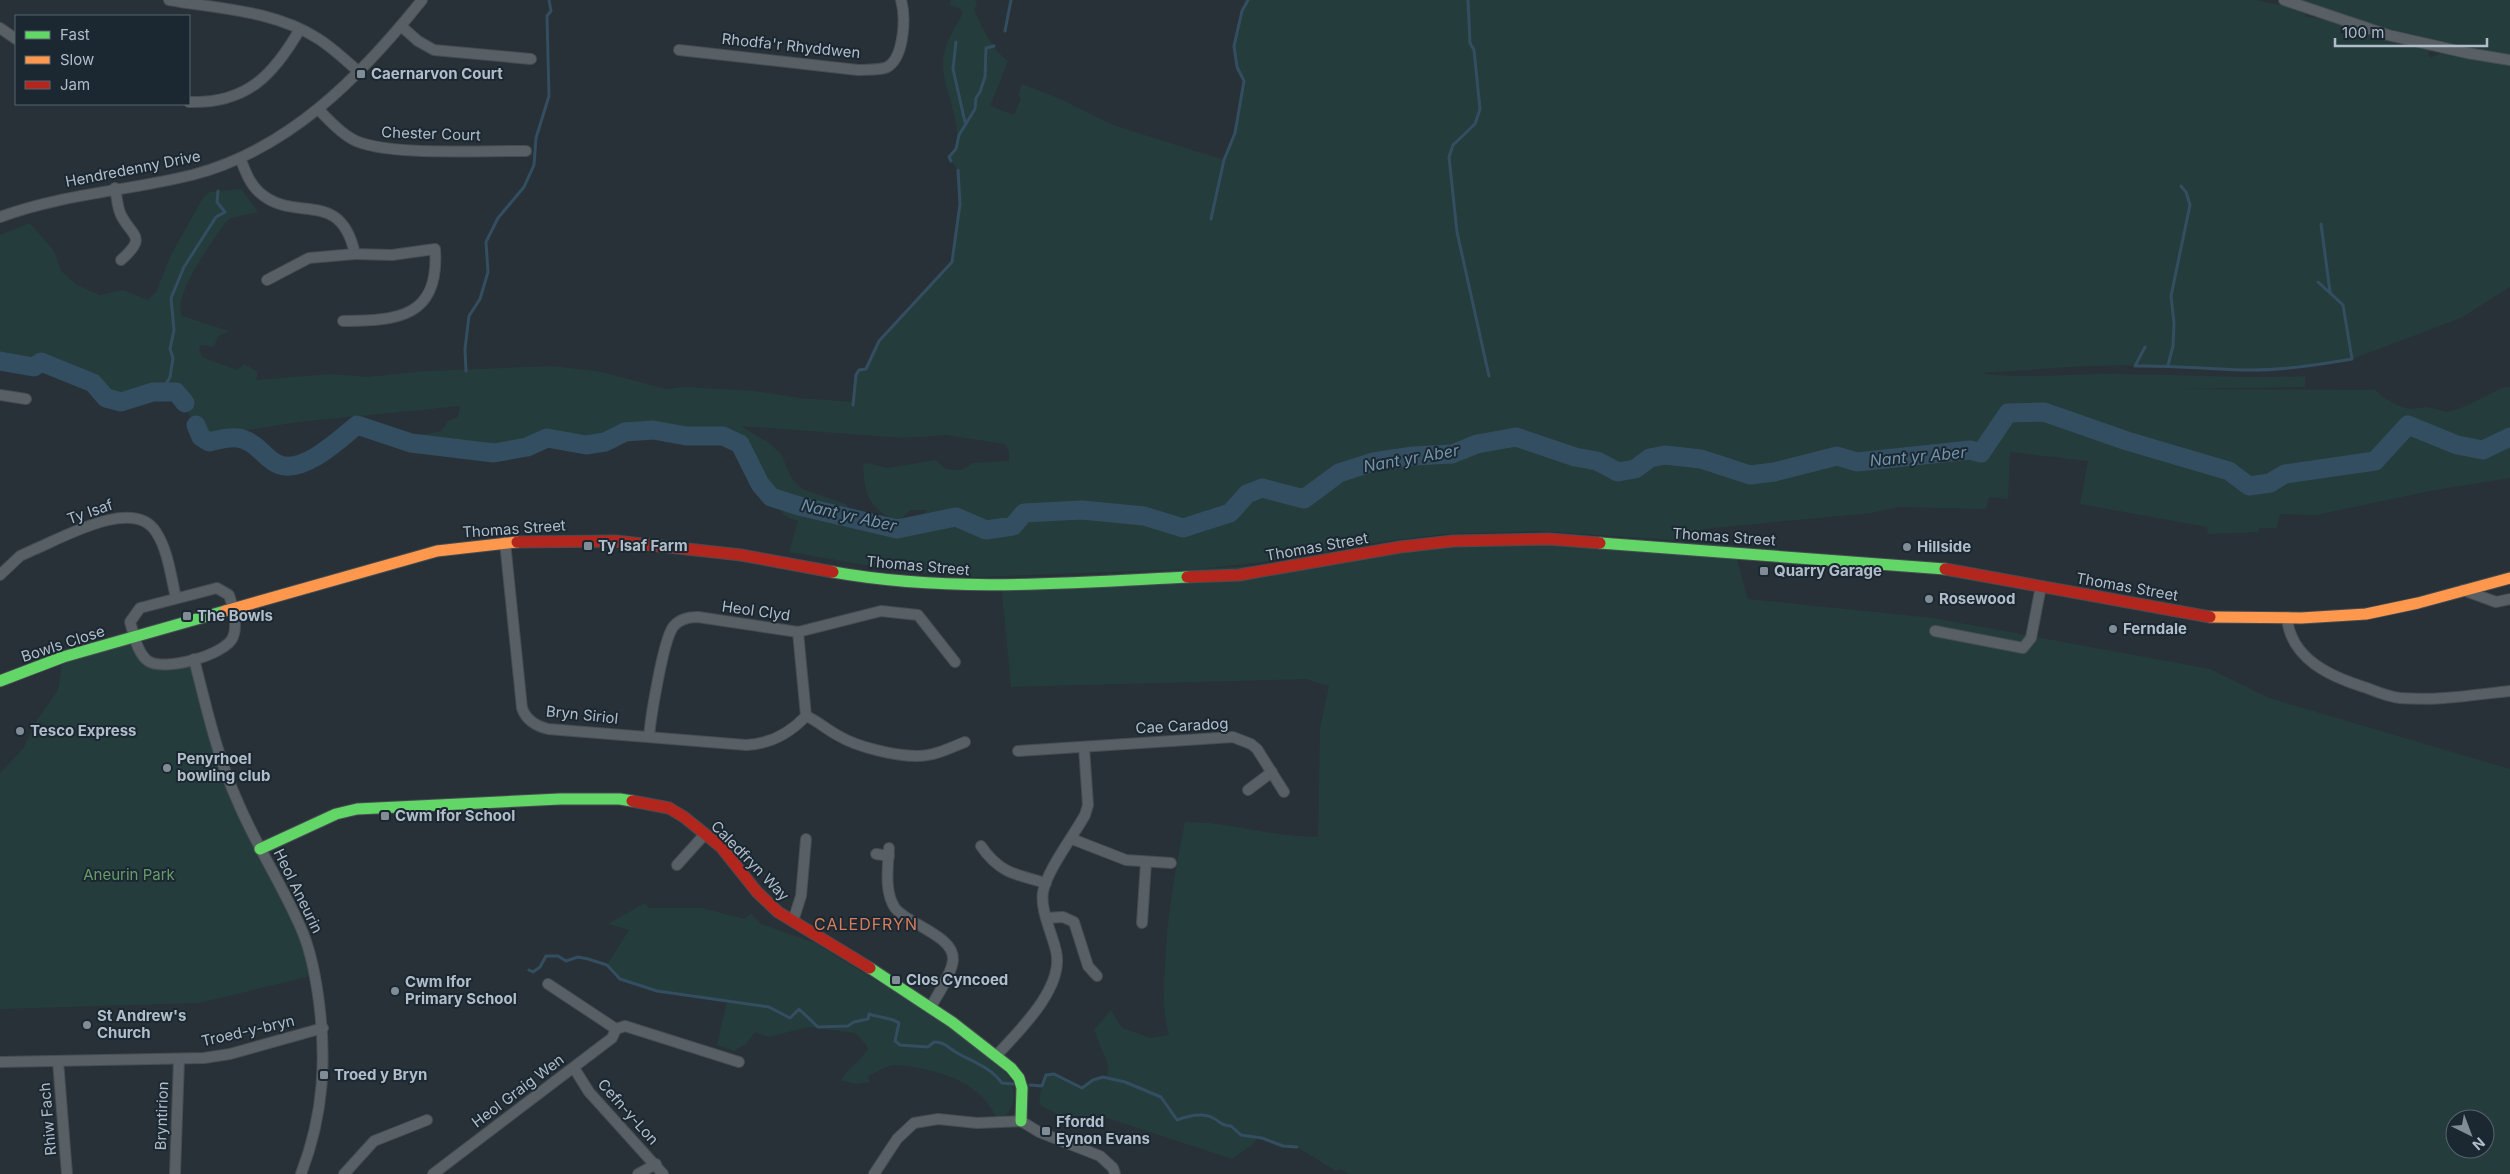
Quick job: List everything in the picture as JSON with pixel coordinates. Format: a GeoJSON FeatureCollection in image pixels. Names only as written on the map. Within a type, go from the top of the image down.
{"type":"FeatureCollection","features":[{"type":"Feature","properties":{"kind":"main road","name":"Thomas Street"},"geometry":{"type":"LineString","coordinates":[[135,637],[437,551],[505,542],[589,540],[659,544],[741,555],[894,580],[952,585],[999,586],[1240,575],[1400,547],[1453,542],[1549,539],[1939,568],[2214,618],[2288,617],[2386,610],[2510,578]]}},
{"type":"Feature","properties":{"kind":"main road","name":"Bowls Close"},"geometry":{"type":"LineString","coordinates":[[0,681],[63,657],[135,637]]}},
{"type":"Feature","properties":{"kind":"main road","name":"Caledfryn Way"},"geometry":{"type":"LineString","coordinates":[[260,849],[336,814],[357,809],[560,799],[620,799],[652,803],[669,808],[705,834],[734,862],[767,902],[930,1008],[996,1056],[1016,1073],[1021,1083],[1021,1121]]}},
{"type":"Feature","properties":{"kind":"street"},"geometry":{"type":"LineString","coordinates":[[169,0],[247,11],[300,29],[328,45],[358,72]]}},
{"type":"Feature","properties":{"kind":"street","name":"Hendredenny Drive"},"geometry":{"type":"LineString","coordinates":[[0,217],[37,204],[193,174],[240,158],[281,136],[318,108],[358,72],[401,26],[422,0]]}},
{"type":"Feature","properties":{"kind":"street","name":"Rhodfa'r Rhyddwen"},"geometry":{"type":"LineString","coordinates":[[679,50],[858,70],[887,67],[896,59],[902,34],[905,12],[901,0]]}},
{"type":"Feature","properties":{"kind":"street"},"geometry":{"type":"LineString","coordinates":[[2284,0],[2388,35],[2467,53],[2510,60]]}},
{"type":"Feature","properties":{"kind":"street"},"geometry":{"type":"LineString","coordinates":[[401,26],[418,41],[434,50],[531,58]]}},
{"type":"Feature","properties":{"kind":"street"},"geometry":{"type":"LineString","coordinates":[[0,28],[15,38]]}},
{"type":"Feature","properties":{"kind":"street"},"geometry":{"type":"LineString","coordinates":[[190,102],[225,99],[246,91],[259,82],[280,62],[300,29]]}},
{"type":"Feature","properties":{"kind":"street","name":"Chester Court"},"geometry":{"type":"LineString","coordinates":[[318,108],[344,134],[373,147],[400,150],[526,150]]}},
{"type":"Feature","properties":{"kind":"street"},"geometry":{"type":"LineString","coordinates":[[240,158],[253,186],[266,197],[281,203],[325,212],[339,220],[349,231],[355,254]]}},
{"type":"Feature","properties":{"kind":"street"},"geometry":{"type":"LineString","coordinates":[[115,188],[120,214],[133,231],[135,239],[132,250],[121,260]]}},
{"type":"Feature","properties":{"kind":"street"},"geometry":{"type":"LineString","coordinates":[[267,280],[309,258],[355,254],[392,254],[435,249],[435,278],[428,295],[422,302],[402,315],[378,321],[343,321]]}},
{"type":"Feature","properties":{"kind":"street"},"geometry":{"type":"LineString","coordinates":[[0,395],[26,399]]}},
{"type":"Feature","properties":{"kind":"street","name":"Ty Isaf"},"geometry":{"type":"LineString","coordinates":[[0,575],[20,556],[33,550],[113,518],[137,517],[147,522],[156,530],[176,598]]}},
{"type":"Feature","properties":{"kind":"street","name":"Bryn Siriol"},"geometry":{"type":"LineString","coordinates":[[505,542],[522,708],[528,718],[540,727],[718,743],[761,744],[781,735],[806,716]]}},
{"type":"Feature","properties":{"kind":"street"},"geometry":{"type":"LineString","coordinates":[[1935,631],[2023,648],[2031,638],[2041,586]]}},
{"type":"Feature","properties":{"kind":"street"},"geometry":{"type":"LineString","coordinates":[[217,588],[229,595],[234,610],[234,637],[222,650],[170,665],[156,664],[148,661],[140,652],[130,622],[140,608],[217,588]]}},
{"type":"Feature","properties":{"kind":"street"},"geometry":{"type":"LineString","coordinates":[[2464,590],[2496,602],[2510,599]]}},
{"type":"Feature","properties":{"kind":"street","name":"Heol Clyd"},"geometry":{"type":"LineString","coordinates":[[649,736],[658,680],[671,631],[677,623],[686,618],[698,617],[798,632],[881,611],[918,615],[955,662]]}},
{"type":"Feature","properties":{"kind":"street"},"geometry":{"type":"LineString","coordinates":[[2288,617],[2288,628],[2298,649],[2320,669],[2355,684],[2397,698],[2416,699],[2510,691]]}},
{"type":"Feature","properties":{"kind":"street"},"geometry":{"type":"LineString","coordinates":[[798,632],[806,716],[816,720],[840,737],[880,750],[917,756],[940,752],[965,742]]}},
{"type":"Feature","properties":{"kind":"street","name":"Heol Aneurin"},"geometry":{"type":"LineString","coordinates":[[194,659],[218,748],[236,799],[303,932],[313,965],[323,1028],[324,1064],[321,1097],[310,1151],[302,1174]]}},
{"type":"Feature","properties":{"kind":"street","name":"Cae Caradog"},"geometry":{"type":"LineString","coordinates":[[1018,751],[1233,737],[1251,744],[1261,754],[1284,792]]}},
{"type":"Feature","properties":{"kind":"street"},"geometry":{"type":"LineString","coordinates":[[996,1056],[1021,1029],[1056,978],[1057,954],[1043,903],[1046,883],[1072,839],[1088,805],[1084,747]]}},
{"type":"Feature","properties":{"kind":"street"},"geometry":{"type":"LineString","coordinates":[[1248,790],[1272,772]]}},
{"type":"Feature","properties":{"kind":"street"},"geometry":{"type":"LineString","coordinates":[[677,865],[705,834]]}},
{"type":"Feature","properties":{"kind":"street"},"geometry":{"type":"LineString","coordinates":[[792,920],[801,896],[806,839]]}},
{"type":"Feature","properties":{"kind":"street"},"geometry":{"type":"LineString","coordinates":[[1072,839],[1116,857],[1171,864]]}},
{"type":"Feature","properties":{"kind":"street"},"geometry":{"type":"LineString","coordinates":[[981,846],[991,861],[1003,870],[1046,883]]}},
{"type":"Feature","properties":{"kind":"street"},"geometry":{"type":"LineString","coordinates":[[876,854],[889,852],[888,891],[895,908],[945,942],[951,949],[953,960],[930,1008]]}},
{"type":"Feature","properties":{"kind":"street"},"geometry":{"type":"LineString","coordinates":[[1142,923],[1146,862]]}},
{"type":"Feature","properties":{"kind":"street"},"geometry":{"type":"LineString","coordinates":[[1047,918],[1063,917],[1074,922],[1088,966],[1097,976]]}},
{"type":"Feature","properties":{"kind":"street"},"geometry":{"type":"LineString","coordinates":[[548,984],[616,1029],[625,1026],[739,1062]]}},
{"type":"Feature","properties":{"kind":"street","name":"Troed-y-bryn"},"geometry":{"type":"LineString","coordinates":[[0,1062],[180,1059],[230,1054],[323,1028]]}},
{"type":"Feature","properties":{"kind":"street","name":"Heol Graig Wen"},"geometry":{"type":"LineString","coordinates":[[433,1174],[612,1038],[616,1029]]}},
{"type":"Feature","properties":{"kind":"street","name":"Bryntirion"},"geometry":{"type":"LineString","coordinates":[[175,1174],[180,1059]]}},
{"type":"Feature","properties":{"kind":"street","name":"Rhiw Fach"},"geometry":{"type":"LineString","coordinates":[[58,1061],[67,1174]]}},
{"type":"Feature","properties":{"kind":"street","name":"Cefn-y-Lon"},"geometry":{"type":"LineString","coordinates":[[574,1068],[589,1092],[656,1164],[663,1174]]}},
{"type":"Feature","properties":{"kind":"street"},"geometry":{"type":"LineString","coordinates":[[344,1174],[374,1141],[427,1120]]}},
{"type":"Feature","properties":{"kind":"street"},"geometry":{"type":"LineString","coordinates":[[874,1174],[897,1139],[914,1123],[938,1120],[977,1123],[1021,1121],[1054,1139],[1100,1156],[1113,1168],[1115,1174]]}},
{"type":"Feature","properties":{"kind":"street"},"geometry":{"type":"LineString","coordinates":[[638,1174],[656,1164]]}},
{"type":"Feature","properties":{"kind":"green space"},"geometry":{"type":"Polygon","coordinates":[[[951,0],[975,0],[977,5],[974,10],[984,31],[992,44],[1008,61],[990,106],[1014,115],[1021,98],[1018,96],[1022,84],[1058,98],[1113,125],[1224,160],[1235,133],[1244,81],[1237,67],[1234,46],[1242,11],[1248,0],[2257,0],[2304,11],[2306,17],[2318,18],[2435,50],[2428,53],[2430,58],[2443,52],[2510,64],[2510,287],[2461,318],[2352,359],[2324,364],[2241,370],[2168,365],[2084,366],[1981,373],[2014,376],[2138,374],[2257,377],[2305,376],[2305,387],[2178,389],[2375,390],[2384,398],[2399,406],[2410,409],[2427,407],[2447,412],[2461,408],[2504,387],[2510,387],[2510,478],[2430,491],[2316,515],[2280,514],[2277,528],[2259,528],[2258,532],[2208,534],[2207,527],[2080,504],[2088,461],[2010,452],[2008,499],[1989,497],[1986,509],[1899,507],[1871,513],[1703,529],[1703,542],[1540,531],[1443,534],[1373,543],[1297,558],[1200,569],[1268,565],[1518,534],[1733,545],[1748,599],[1933,618],[2210,669],[2269,698],[2510,769],[2510,1174],[1348,1174],[1341,1169],[1336,1171],[1297,1147],[1283,1146],[1258,1137],[1252,1145],[1232,1159],[1101,1116],[1061,1116],[1041,1106],[1039,1099],[1046,1075],[1054,1074],[1082,1088],[1093,1080],[1107,1078],[1108,1065],[1094,1030],[1111,1010],[1122,1028],[1151,1038],[1169,1035],[1164,1000],[1166,948],[1172,894],[1185,822],[1218,824],[1285,835],[1318,837],[1320,729],[1329,686],[1306,679],[1011,687],[1001,581],[1192,569],[976,577],[907,572],[789,552],[798,521],[784,514],[780,509],[778,500],[771,497],[760,484],[740,444],[723,436],[686,436],[653,430],[625,432],[605,442],[586,445],[547,438],[527,447],[494,453],[402,440],[441,431],[448,421],[458,417],[460,406],[298,422],[241,431],[209,442],[195,426],[176,392],[153,392],[121,402],[106,398],[93,383],[41,362],[34,367],[0,361],[0,235],[30,223],[54,251],[61,271],[77,285],[100,295],[123,290],[148,300],[156,292],[172,253],[204,196],[209,192],[241,189],[258,212],[231,218],[225,223],[195,268],[183,295],[180,307],[182,316],[229,331],[218,336],[214,347],[201,345],[199,349],[202,357],[237,370],[244,364],[258,372],[256,380],[330,374],[368,377],[426,371],[553,366],[602,372],[666,389],[684,387],[755,391],[799,398],[853,402],[856,375],[859,370],[866,368],[879,341],[952,261],[960,204],[958,170],[949,157],[955,148],[957,138],[943,64],[947,44],[962,10],[950,5],[951,0]],[[741,426],[769,443],[781,454],[792,479],[802,489],[846,504],[856,519],[897,529],[914,525],[927,510],[910,510],[898,522],[888,517],[875,506],[867,493],[863,466],[866,463],[888,468],[935,460],[946,469],[962,470],[973,463],[1009,461],[1009,451],[1005,444],[946,435],[904,438],[741,426]]]}},
{"type":"Feature","properties":{"kind":"green space"},"geometry":{"type":"Polygon","coordinates":[[[2300,0],[2510,0],[2510,54],[2473,50],[2413,36],[2300,0]]]}},
{"type":"Feature","properties":{"kind":"green space","name":"Aneurin Park"},"geometry":{"type":"Polygon","coordinates":[[[135,637],[148,661],[194,659],[236,799],[303,932],[315,975],[199,1003],[0,1009],[0,773],[23,749],[37,720],[58,690],[63,657],[135,637]]]}},
{"type":"Feature","properties":{"kind":"green space"},"geometry":{"type":"Polygon","coordinates":[[[645,903],[649,908],[702,908],[744,919],[751,914],[761,924],[815,943],[945,1023],[1009,1076],[1014,1093],[1013,1104],[1007,1114],[997,1119],[982,1097],[962,1082],[938,1072],[898,1065],[886,1067],[868,1076],[870,1082],[856,1084],[841,1080],[868,1049],[855,1033],[809,1027],[768,1037],[755,1032],[746,1044],[734,1051],[717,1045],[727,1001],[683,993],[661,992],[643,987],[619,978],[607,965],[629,930],[608,924],[645,903]]]}},
{"type":"Feature","properties":{"kind":"waterway"},"geometry":{"type":"LineString","coordinates":[[466,371],[465,349],[469,316],[480,299],[488,272],[486,242],[498,218],[524,187],[534,165],[536,138],[549,96],[547,16],[551,11],[549,0]]}},
{"type":"Feature","properties":{"kind":"waterway"},"geometry":{"type":"LineString","coordinates":[[1005,31],[1011,0]]}},
{"type":"Feature","properties":{"kind":"waterway"},"geometry":{"type":"LineString","coordinates":[[1211,219],[1224,160],[1235,133],[1244,81],[1237,67],[1234,46],[1242,11],[1248,0]]}},
{"type":"Feature","properties":{"kind":"waterway"},"geometry":{"type":"LineString","coordinates":[[1468,0],[1470,43],[1474,50],[1480,109],[1475,124],[1453,145],[1449,157],[1457,232],[1489,376]]}},
{"type":"Feature","properties":{"kind":"waterway"},"geometry":{"type":"LineString","coordinates":[[956,42],[953,69],[965,122]]}},
{"type":"Feature","properties":{"kind":"waterway"},"geometry":{"type":"LineString","coordinates":[[951,161],[949,157],[956,149],[959,135],[975,109],[976,98],[985,77],[986,48],[994,46]]}},
{"type":"Feature","properties":{"kind":"waterway"},"geometry":{"type":"LineString","coordinates":[[853,405],[856,375],[859,370],[866,369],[879,341],[952,262],[960,204],[958,170]]}},
{"type":"Feature","properties":{"kind":"waterway"},"geometry":{"type":"LineString","coordinates":[[2168,365],[2173,346],[2174,323],[2171,296],[2190,205],[2186,192],[2181,186]]}},
{"type":"Feature","properties":{"kind":"waterway"},"geometry":{"type":"LineString","coordinates":[[161,392],[170,377],[173,358],[170,349],[174,330],[171,298],[184,267],[216,217],[225,212],[217,202],[218,191]]}},
{"type":"Feature","properties":{"kind":"waterway"},"geometry":{"type":"LineString","coordinates":[[2321,224],[2330,292]]}},
{"type":"Feature","properties":{"kind":"waterway"},"geometry":{"type":"LineString","coordinates":[[2145,347],[2135,366],[2270,370],[2352,359],[2343,305],[2318,282]]}},
{"type":"Feature","properties":{"kind":"waterway","name":"Nant yr Aber"},"geometry":{"type":"LineString","coordinates":[[0,361],[34,367],[41,362],[93,383],[106,398],[121,402],[153,392],[176,392],[185,403]]}},
{"type":"Feature","properties":{"kind":"waterway","name":"Nant yr Aber"},"geometry":{"type":"LineString","coordinates":[[196,425],[201,437],[209,442],[225,438],[244,439],[256,446],[275,463],[290,466],[311,460],[332,446],[357,425],[411,443],[494,453],[527,447],[547,438],[586,445],[605,442],[625,432],[653,430],[686,436],[723,436],[740,444],[760,484],[771,497],[799,506],[897,529],[956,517],[986,530],[1013,526],[1024,513],[1082,510],[1144,516],[1183,528],[1230,513],[1247,494],[1262,488],[1304,499],[1339,473],[1373,462],[1413,456],[1452,454],[1477,444],[1516,437],[1575,457],[1597,461],[1618,472],[1635,469],[1650,458],[1665,455],[1701,459],[1750,475],[1774,472],[1837,456],[1857,462],[1970,450],[1981,453],[2008,413],[2044,412],[2127,441],[2229,471],[2249,486],[2270,483],[2285,474],[2375,461],[2408,425],[2457,445],[2483,450],[2510,437]]}},
{"type":"Feature","properties":{"kind":"waterway"},"geometry":{"type":"LineString","coordinates":[[529,970],[533,972],[540,967],[546,956],[558,956],[566,961],[578,957],[607,965],[620,979],[657,991],[769,1007],[790,1018],[799,1009],[818,1027],[848,1026],[854,1022],[868,1019],[869,1014],[899,1023],[895,1041],[900,1045],[928,1047],[934,1042],[942,1043],[988,1070],[1002,1083],[1013,1084]]}},
{"type":"Feature","properties":{"kind":"waterway"},"geometry":{"type":"LineString","coordinates":[[1030,1085],[1042,1086],[1046,1075],[1054,1074],[1082,1088],[1093,1080],[1103,1077],[1125,1082],[1161,1097],[1177,1120],[1195,1115],[1209,1116],[1223,1125],[1231,1126],[1241,1135],[1262,1138],[1283,1146],[1297,1147]]}},
{"type":"Feature","properties":{"kind":"traffic: fast"},"geometry":{"type":"LineString","coordinates":[[1600,543],[1945,569]]}},
{"type":"Feature","properties":{"kind":"traffic: fast"},"geometry":{"type":"LineString","coordinates":[[833,572],[921,582],[1010,585],[1187,577]]}},
{"type":"Feature","properties":{"kind":"traffic: fast"},"geometry":{"type":"LineString","coordinates":[[0,681],[63,657],[225,611]]}},
{"type":"Feature","properties":{"kind":"traffic: fast"},"geometry":{"type":"LineString","coordinates":[[260,849],[336,814],[357,809],[560,799],[620,799],[632,801]]}},
{"type":"Feature","properties":{"kind":"traffic: fast"},"geometry":{"type":"LineString","coordinates":[[870,968],[952,1022],[1011,1068],[1019,1078],[1022,1088],[1021,1121]]}},
{"type":"Feature","properties":{"kind":"traffic: slow"},"geometry":{"type":"LineString","coordinates":[[225,611],[437,551],[517,542]]}},
{"type":"Feature","properties":{"kind":"traffic: slow"},"geometry":{"type":"LineString","coordinates":[[2210,617],[2301,618],[2366,614],[2418,603],[2510,578]]}},
{"type":"Feature","properties":{"kind":"traffic: jam"},"geometry":{"type":"LineString","coordinates":[[1187,577],[1239,575],[1400,547],[1453,541],[1549,539],[1600,543]]}},
{"type":"Feature","properties":{"kind":"traffic: jam"},"geometry":{"type":"LineString","coordinates":[[517,542],[615,541],[741,555],[833,572]]}},
{"type":"Feature","properties":{"kind":"traffic: jam"},"geometry":{"type":"LineString","coordinates":[[1945,569],[2210,617]]}},
{"type":"Feature","properties":{"kind":"traffic: jam"},"geometry":{"type":"LineString","coordinates":[[632,801],[669,808],[684,817],[721,847],[757,892],[778,912],[870,968]]}},
{"type":"Feature","properties":{"kind":"place","name":"Caernarvon Court"},"geometry":{"type":"Point","coordinates":[361,74]}},
{"type":"Feature","properties":{"kind":"place","name":"Ty Isaf Farm"},"geometry":{"type":"Point","coordinates":[588,546]}},
{"type":"Feature","properties":{"kind":"place","name":"Hillside"},"geometry":{"type":"Point","coordinates":[1907,547]}},
{"type":"Feature","properties":{"kind":"place","name":"Quarry Garage"},"geometry":{"type":"Point","coordinates":[1764,571]}},
{"type":"Feature","properties":{"kind":"place","name":"Rosewood"},"geometry":{"type":"Point","coordinates":[1929,599]}},
{"type":"Feature","properties":{"kind":"place","name":"The Bowls"},"geometry":{"type":"Point","coordinates":[187,616]}},
{"type":"Feature","properties":{"kind":"place","name":"Ferndale"},"geometry":{"type":"Point","coordinates":[2113,629]}},
{"type":"Feature","properties":{"kind":"place","name":"Tesco Express"},"geometry":{"type":"Point","coordinates":[20,731]}},
{"type":"Feature","properties":{"kind":"place","name":"Penyrhoel bowling club"},"geometry":{"type":"Point","coordinates":[167,768]}},
{"type":"Feature","properties":{"kind":"place","name":"Cwm Ifor School"},"geometry":{"type":"Point","coordinates":[385,816]}},
{"type":"Feature","properties":{"kind":"place","name":"Clos Cyncoed"},"geometry":{"type":"Point","coordinates":[896,980]}},
{"type":"Feature","properties":{"kind":"place","name":"Cwm Ifor Primary School"},"geometry":{"type":"Point","coordinates":[395,991]}},
{"type":"Feature","properties":{"kind":"place","name":"St Andrew's Church"},"geometry":{"type":"Point","coordinates":[87,1025]}},
{"type":"Feature","properties":{"kind":"place","name":"Troed y Bryn"},"geometry":{"type":"Point","coordinates":[324,1075]}},
{"type":"Feature","properties":{"kind":"place","name":"Ffordd Eynon Evans"},"geometry":{"type":"Point","coordinates":[1046,1131]}},
{"type":"Feature","properties":{"kind":"district","name":"CALEDFRYN"},"geometry":{"type":"Point","coordinates":[866,924]}}]}
